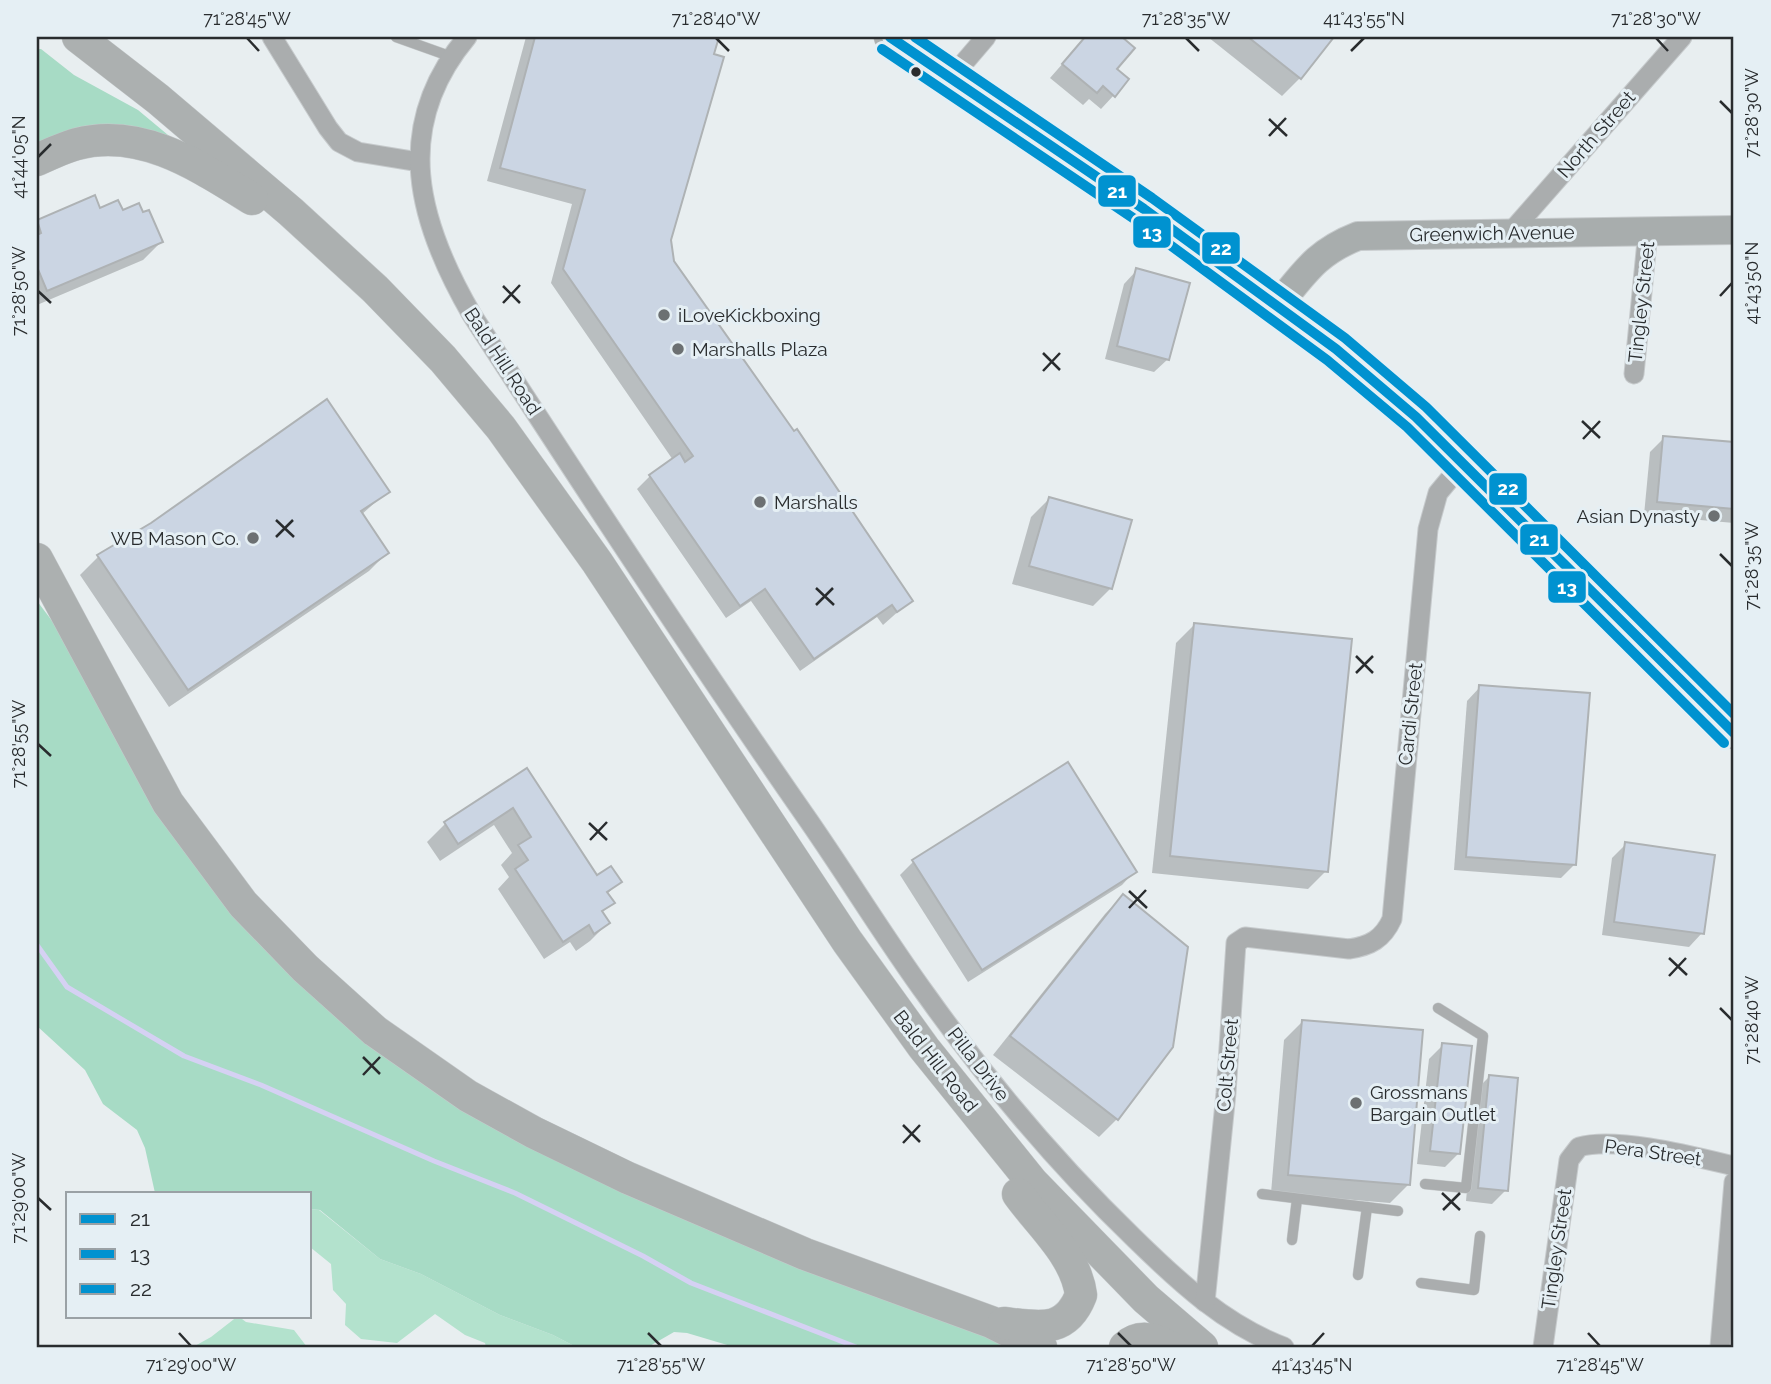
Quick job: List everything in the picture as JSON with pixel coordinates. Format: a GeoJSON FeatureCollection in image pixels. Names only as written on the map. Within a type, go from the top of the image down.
{"type":"FeatureCollection","features":[{"type":"Feature","properties":{"kind":"main road"},"geometry":{"type":"LineString","coordinates":[[78,37],[168,107],[291,212],[375,289]]}},
{"type":"Feature","properties":{"kind":"main road"},"geometry":{"type":"LineString","coordinates":[[890,37],[1172,229],[1278,305],[1416,417],[1734,733]]}},
{"type":"Feature","properties":{"kind":"main road"},"geometry":{"type":"LineString","coordinates":[[37,160],[78,144],[101,141],[144,145],[178,155],[271,211],[375,289]]}},
{"type":"Feature","properties":{"kind":"main road","name":"Bald Hill Road"},"geometry":{"type":"LineString","coordinates":[[375,289],[443,359],[501,428],[597,562],[846,941],[924,1048],[1032,1183],[1146,1299],[1202,1347]]}},
{"type":"Feature","properties":{"kind":"main road"},"geometry":{"type":"LineString","coordinates":[[37,559],[153,779]]}},
{"type":"Feature","properties":{"kind":"main road"},"geometry":{"type":"LineString","coordinates":[[37,597],[168,803],[243,904],[305,968],[375,1031],[468,1096],[628,1178],[805,1254],[991,1322],[1041,1347]]}},
{"type":"Feature","properties":{"kind":"main road"},"geometry":{"type":"LineString","coordinates":[[37,605],[69,650]]}},
{"type":"Feature","properties":{"kind":"main road"},"geometry":{"type":"LineString","coordinates":[[846,941],[908,1040],[1027,1207],[1057,1244],[1080,1283],[1082,1295],[1074,1312],[1056,1325],[991,1322]]}},
{"type":"Feature","properties":{"kind":"main road"},"geometry":{"type":"LineString","coordinates":[[951,1308],[1015,1347]]}},
{"type":"Feature","properties":{"kind":"main road"},"geometry":{"type":"LineString","coordinates":[[1125,1347],[1139,1339],[1154,1339],[1170,1347]]}},
{"type":"Feature","properties":{"kind":"street"},"geometry":{"type":"LineString","coordinates":[[272,37],[339,142],[358,152],[419,162]]}},
{"type":"Feature","properties":{"kind":"street","name":"Bald Hill Road"},"geometry":{"type":"LineString","coordinates":[[467,37],[439,76],[428,101],[419,162],[428,220],[456,287],[737,719]]}},
{"type":"Feature","properties":{"kind":"street"},"geometry":{"type":"LineString","coordinates":[[950,79],[986,37]]}},
{"type":"Feature","properties":{"kind":"street","name":"North Street"},"geometry":{"type":"LineString","coordinates":[[1511,232],[1682,37]]}},
{"type":"Feature","properties":{"kind":"street","name":"Greenwich Avenue"},"geometry":{"type":"LineString","coordinates":[[1278,305],[1319,256],[1358,236],[1734,230]]}},
{"type":"Feature","properties":{"kind":"street","name":"Tingley Street"},"geometry":{"type":"LineString","coordinates":[[1634,374],[1648,231]]}},
{"type":"Feature","properties":{"kind":"street","name":"Cardi Street"},"geometry":{"type":"LineString","coordinates":[[1349,949],[1364,947],[1378,940],[1392,919],[1429,528],[1438,493],[1463,463]]}},
{"type":"Feature","properties":{"kind":"street","name":"Pilla Drive"},"geometry":{"type":"LineString","coordinates":[[737,719],[925,994],[1038,1138],[1091,1196],[1174,1277],[1232,1320],[1284,1347]]}},
{"type":"Feature","properties":{"kind":"street","name":"Colt Street"},"geometry":{"type":"LineString","coordinates":[[1205,1302],[1226,1093],[1236,943],[1245,937],[1349,949]]}},
{"type":"Feature","properties":{"kind":"street","name":"Pera Street"},"geometry":{"type":"LineString","coordinates":[[1574,1152],[1587,1145],[1629,1146],[1684,1154],[1734,1166]]}},
{"type":"Feature","properties":{"kind":"street","name":"Tingley Street"},"geometry":{"type":"LineString","coordinates":[[1543,1347],[1560,1211],[1569,1160],[1574,1152]]}},
{"type":"Feature","properties":{"kind":"street"},"geometry":{"type":"LineString","coordinates":[[1720,1347],[1734,1182]]}},
{"type":"Feature","properties":{"kind":"lane"},"geometry":{"type":"LineString","coordinates":[[396,37],[452,57]]}},
{"type":"Feature","properties":{"kind":"lane"},"geometry":{"type":"LineString","coordinates":[[1425,1184],[1466,1188],[1483,1036],[1438,1008]]}},
{"type":"Feature","properties":{"kind":"lane"},"geometry":{"type":"LineString","coordinates":[[1262,1194],[1398,1210]]}},
{"type":"Feature","properties":{"kind":"lane"},"geometry":{"type":"LineString","coordinates":[[1292,1240],[1297,1199]]}},
{"type":"Feature","properties":{"kind":"lane"},"geometry":{"type":"LineString","coordinates":[[1358,1275],[1367,1207]]}},
{"type":"Feature","properties":{"kind":"lane"},"geometry":{"type":"LineString","coordinates":[[1421,1283],[1475,1290],[1480,1236]]}},
{"type":"Feature","properties":{"kind":"green space"},"geometry":{"type":"Polygon","coordinates":[[[37,49],[41,49],[74,75],[138,110],[204,165],[177,153],[37,157],[37,49]]]}},
{"type":"Feature","properties":{"kind":"green space"},"geometry":{"type":"Polygon","coordinates":[[[37,601],[65,638],[234,892],[423,1064],[1018,1347],[734,1347],[687,1333],[674,1332],[648,1347],[576,1347],[553,1335],[500,1315],[421,1274],[380,1259],[320,1210],[312,1209],[312,1192],[155,1192],[145,1148],[137,1130],[103,1104],[85,1070],[37,1026],[37,601]]]}},
{"type":"Feature","properties":{"kind":"green space"},"geometry":{"type":"Polygon","coordinates":[[[312,1209],[319,1210],[380,1259],[421,1274],[500,1315],[553,1335],[576,1347],[486,1347],[485,1343],[465,1335],[435,1314],[397,1343],[361,1339],[345,1325],[346,1304],[333,1290],[331,1264],[312,1249],[312,1209]]]}},
{"type":"Feature","properties":{"kind":"green space"},"geometry":{"type":"Polygon","coordinates":[[[235,1318],[241,1318],[246,1322],[294,1330],[307,1347],[193,1347],[235,1318]]]}},
{"type":"Feature","properties":{"kind":"building","name":"Marshalls Plaza"},"geometry":{"type":"Polygon","coordinates":[[[535,37],[719,37],[714,54],[724,57],[671,240],[674,261],[794,431],[797,429],[913,601],[897,612],[892,605],[814,659],[765,589],[740,606],[649,475],[680,453],[685,462],[693,456],[563,269],[585,190],[500,168],[535,37]]]}},
{"type":"Feature","properties":{"kind":"building"},"geometry":{"type":"Polygon","coordinates":[[[1085,37],[1122,37],[1135,48],[1117,69],[1129,79],[1115,97],[1103,86],[1097,93],[1062,64],[1085,37]]]}},
{"type":"Feature","properties":{"kind":"building"},"geometry":{"type":"Polygon","coordinates":[[[1248,37],[1334,37],[1301,79],[1248,37]]]}},
{"type":"Feature","properties":{"kind":"building"},"geometry":{"type":"Polygon","coordinates":[[[95,195],[100,208],[118,200],[123,210],[139,203],[143,212],[149,210],[163,242],[47,291],[37,267],[37,235],[41,233],[37,220],[95,195]]]}},
{"type":"Feature","properties":{"kind":"building"},"geometry":{"type":"Polygon","coordinates":[[[1136,268],[1190,283],[1169,360],[1117,346],[1136,268]]]}},
{"type":"Feature","properties":{"kind":"building","name":"WB Mason Co."},"geometry":{"type":"Polygon","coordinates":[[[327,399],[390,492],[361,511],[389,553],[188,690],[97,555],[151,523],[327,399]]]}},
{"type":"Feature","properties":{"kind":"building"},"geometry":{"type":"Polygon","coordinates":[[[1663,436],[1734,442],[1734,509],[1657,502],[1663,436]]]}},
{"type":"Feature","properties":{"kind":"building"},"geometry":{"type":"Polygon","coordinates":[[[1049,497],[1132,520],[1112,589],[1029,566],[1049,497]]]}},
{"type":"Feature","properties":{"kind":"building"},"geometry":{"type":"Polygon","coordinates":[[[1194,623],[1352,639],[1328,872],[1170,856],[1194,623]]]}},
{"type":"Feature","properties":{"kind":"building"},"geometry":{"type":"Polygon","coordinates":[[[1479,685],[1590,693],[1576,865],[1466,857],[1479,685]]]}},
{"type":"Feature","properties":{"kind":"building"},"geometry":{"type":"Polygon","coordinates":[[[1068,762],[1137,872],[982,970],[912,860],[1068,762]]]}},
{"type":"Feature","properties":{"kind":"building"},"geometry":{"type":"Polygon","coordinates":[[[527,768],[597,875],[611,866],[622,882],[607,892],[615,903],[602,911],[610,923],[594,934],[589,925],[563,942],[515,869],[528,860],[518,845],[531,837],[513,808],[458,844],[444,822],[527,768]]]}},
{"type":"Feature","properties":{"kind":"building"},"geometry":{"type":"Polygon","coordinates":[[[1625,842],[1715,855],[1704,934],[1614,922],[1625,842]]]}},
{"type":"Feature","properties":{"kind":"building"},"geometry":{"type":"Polygon","coordinates":[[[1123,894],[1188,947],[1173,1047],[1118,1120],[1010,1036],[1123,894]]]}},
{"type":"Feature","properties":{"kind":"building","name":"Grossmans Bargain Outlet"},"geometry":{"type":"Polygon","coordinates":[[[1302,1020],[1423,1030],[1410,1185],[1288,1175],[1302,1020]]]}},
{"type":"Feature","properties":{"kind":"building"},"geometry":{"type":"Polygon","coordinates":[[[1442,1043],[1472,1046],[1460,1154],[1430,1151],[1442,1043]]]}},
{"type":"Feature","properties":{"kind":"building"},"geometry":{"type":"Polygon","coordinates":[[[1489,1075],[1518,1078],[1508,1191],[1478,1188],[1489,1075]]]}},
{"type":"Feature","properties":{"kind":"waterway"},"geometry":{"type":"LineString","coordinates":[[37,945],[67,987],[184,1056],[261,1085],[434,1161],[515,1193],[643,1256],[691,1283],[856,1347]]}},
{"type":"Feature","properties":{"kind":"transit line","name":"21"},"geometry":{"type":"LineString","coordinates":[[890,37],[1144,209],[1336,349],[1416,417],[1734,733]]}},
{"type":"Feature","properties":{"kind":"transit line","name":"22"},"geometry":{"type":"LineString","coordinates":[[915,37],[1152,198],[1345,338],[1426,407],[1734,714]]}},
{"type":"Feature","properties":{"kind":"transit line","name":"13"},"geometry":{"type":"LineString","coordinates":[[882,49],[1136,220],[1327,360],[1407,427],[1724,743]]}},
{"type":"Feature","properties":{"kind":"place","name":"iLoveKickboxing"},"geometry":{"type":"Point","coordinates":[664,315]}},
{"type":"Feature","properties":{"kind":"place","name":"Marshalls Plaza"},"geometry":{"type":"Point","coordinates":[678,349]}},
{"type":"Feature","properties":{"kind":"place","name":"Marshalls"},"geometry":{"type":"Point","coordinates":[760,502]}},
{"type":"Feature","properties":{"kind":"place","name":"Asian Dynasty"},"geometry":{"type":"Point","coordinates":[1714,516]}},
{"type":"Feature","properties":{"kind":"place","name":"WB Mason Co."},"geometry":{"type":"Point","coordinates":[253,538]}},
{"type":"Feature","properties":{"kind":"place","name":"Grossmans Bargain Outlet"},"geometry":{"type":"Point","coordinates":[1356,1103]}}]}
